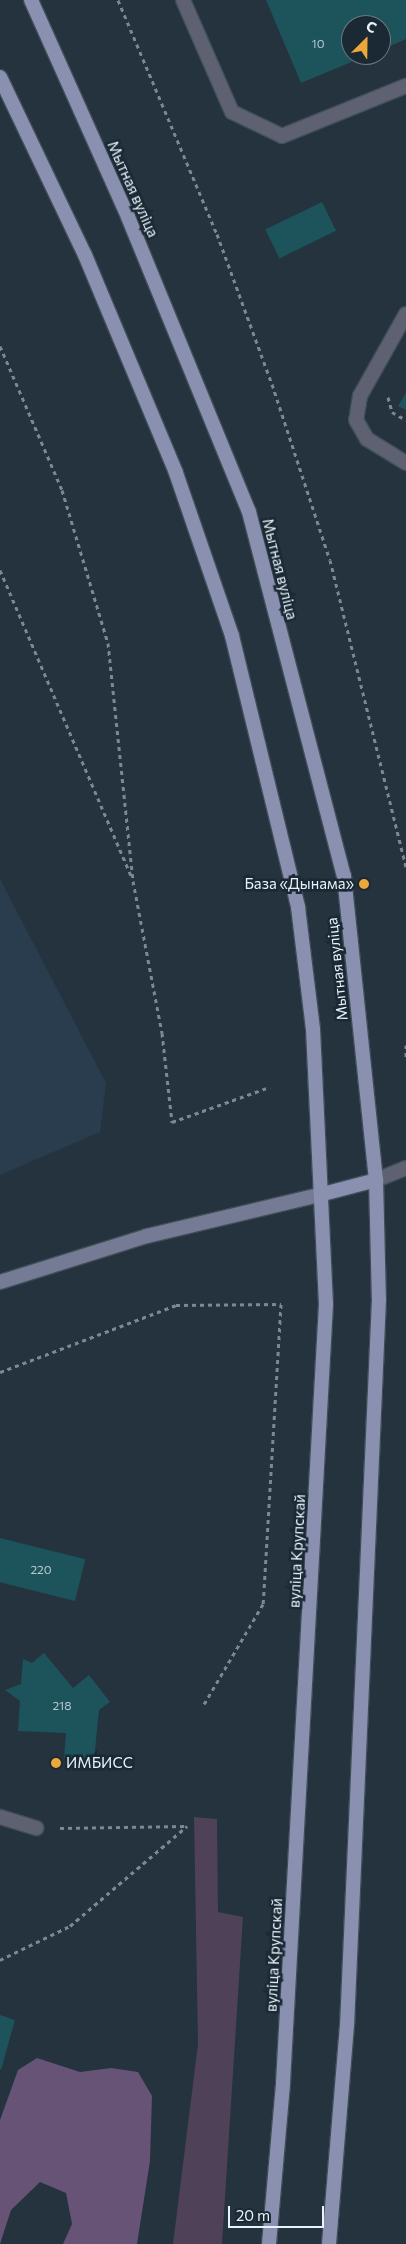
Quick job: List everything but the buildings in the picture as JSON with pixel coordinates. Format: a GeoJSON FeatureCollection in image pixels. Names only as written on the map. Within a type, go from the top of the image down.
{"type":"FeatureCollection","features":[{"type":"Feature","properties":{"kind":"main road","name":"Мытная вуліца"},"geometry":{"type":"LineString","coordinates":[[31,0],[128,217],[249,512],[344,876],[376,1180]]}},
{"type":"Feature","properties":{"kind":"main road","name":"Мытная вуліца"},"geometry":{"type":"LineString","coordinates":[[0,77],[85,255],[176,473],[232,636],[298,907],[313,1029],[324,1194]]}},
{"type":"Feature","properties":{"kind":"main road"},"geometry":{"type":"LineString","coordinates":[[0,1282],[147,1236],[376,1180],[379,1308],[368,1593],[347,2025],[329,2244]]}},
{"type":"Feature","properties":{"kind":"main road","name":"вуліца Крупскай"},"geometry":{"type":"LineString","coordinates":[[270,2244],[323,1363],[324,1194]]}},
{"type":"Feature","properties":{"kind":"street"},"geometry":{"type":"LineString","coordinates":[[183,0],[232,112],[282,136],[406,86]]}},
{"type":"Feature","properties":{"kind":"street"},"geometry":{"type":"LineString","coordinates":[[406,314],[360,396],[356,420],[367,440],[406,463]]}},
{"type":"Feature","properties":{"kind":"street"},"geometry":{"type":"LineString","coordinates":[[376,1180],[406,1168]]}},
{"type":"Feature","properties":{"kind":"street"},"geometry":{"type":"LineString","coordinates":[[0,1817],[36,1828]]}},
{"type":"Feature","properties":{"kind":"path"},"geometry":{"type":"LineString","coordinates":[[118,0],[217,234],[272,384],[330,560],[406,868]]}},
{"type":"Feature","properties":{"kind":"path"},"geometry":{"type":"LineString","coordinates":[[0,346],[62,490],[108,643],[133,882],[162,1033],[172,1122],[270,1087]]}},
{"type":"Feature","properties":{"kind":"path"},"geometry":{"type":"LineString","coordinates":[[0,570],[133,882]]}},
{"type":"Feature","properties":{"kind":"path"},"geometry":{"type":"LineString","coordinates":[[406,1045],[406,1060]]}},
{"type":"Feature","properties":{"kind":"path"},"geometry":{"type":"LineString","coordinates":[[0,1372],[176,1305],[281,1304],[263,1604],[204,1704]]}},
{"type":"Feature","properties":{"kind":"path"},"geometry":{"type":"LineString","coordinates":[[0,1960],[70,1926],[187,1826],[36,1828]]}},
{"type":"Feature","properties":{"kind":"shaded area"},"geometry":{"type":"Polygon","coordinates":[[[0,879],[106,1083],[100,1132],[0,1175],[0,879]]]}},
{"type":"Feature","properties":{"kind":"shaded area"},"geometry":{"type":"Polygon","coordinates":[[[194,1817],[217,1819],[218,1912],[243,1917],[222,2244],[173,2244],[198,2044],[194,1817]]]}},
{"type":"Feature","properties":{"kind":"shaded area"},"geometry":{"type":"Polygon","coordinates":[[[37,2058],[80,2072],[111,2068],[138,2072],[152,2096],[150,2161],[137,2244],[63,2244],[72,2224],[66,2193],[40,2182],[11,2210],[0,2244],[0,2120],[18,2070],[37,2058]]]}},
{"type":"Feature","properties":{"kind":"place","name":"База «Дынама»"},"geometry":{"type":"Point","coordinates":[364,884]}},
{"type":"Feature","properties":{"kind":"place","name":"ИМБИСС"},"geometry":{"type":"Point","coordinates":[56,1763]}}]}
